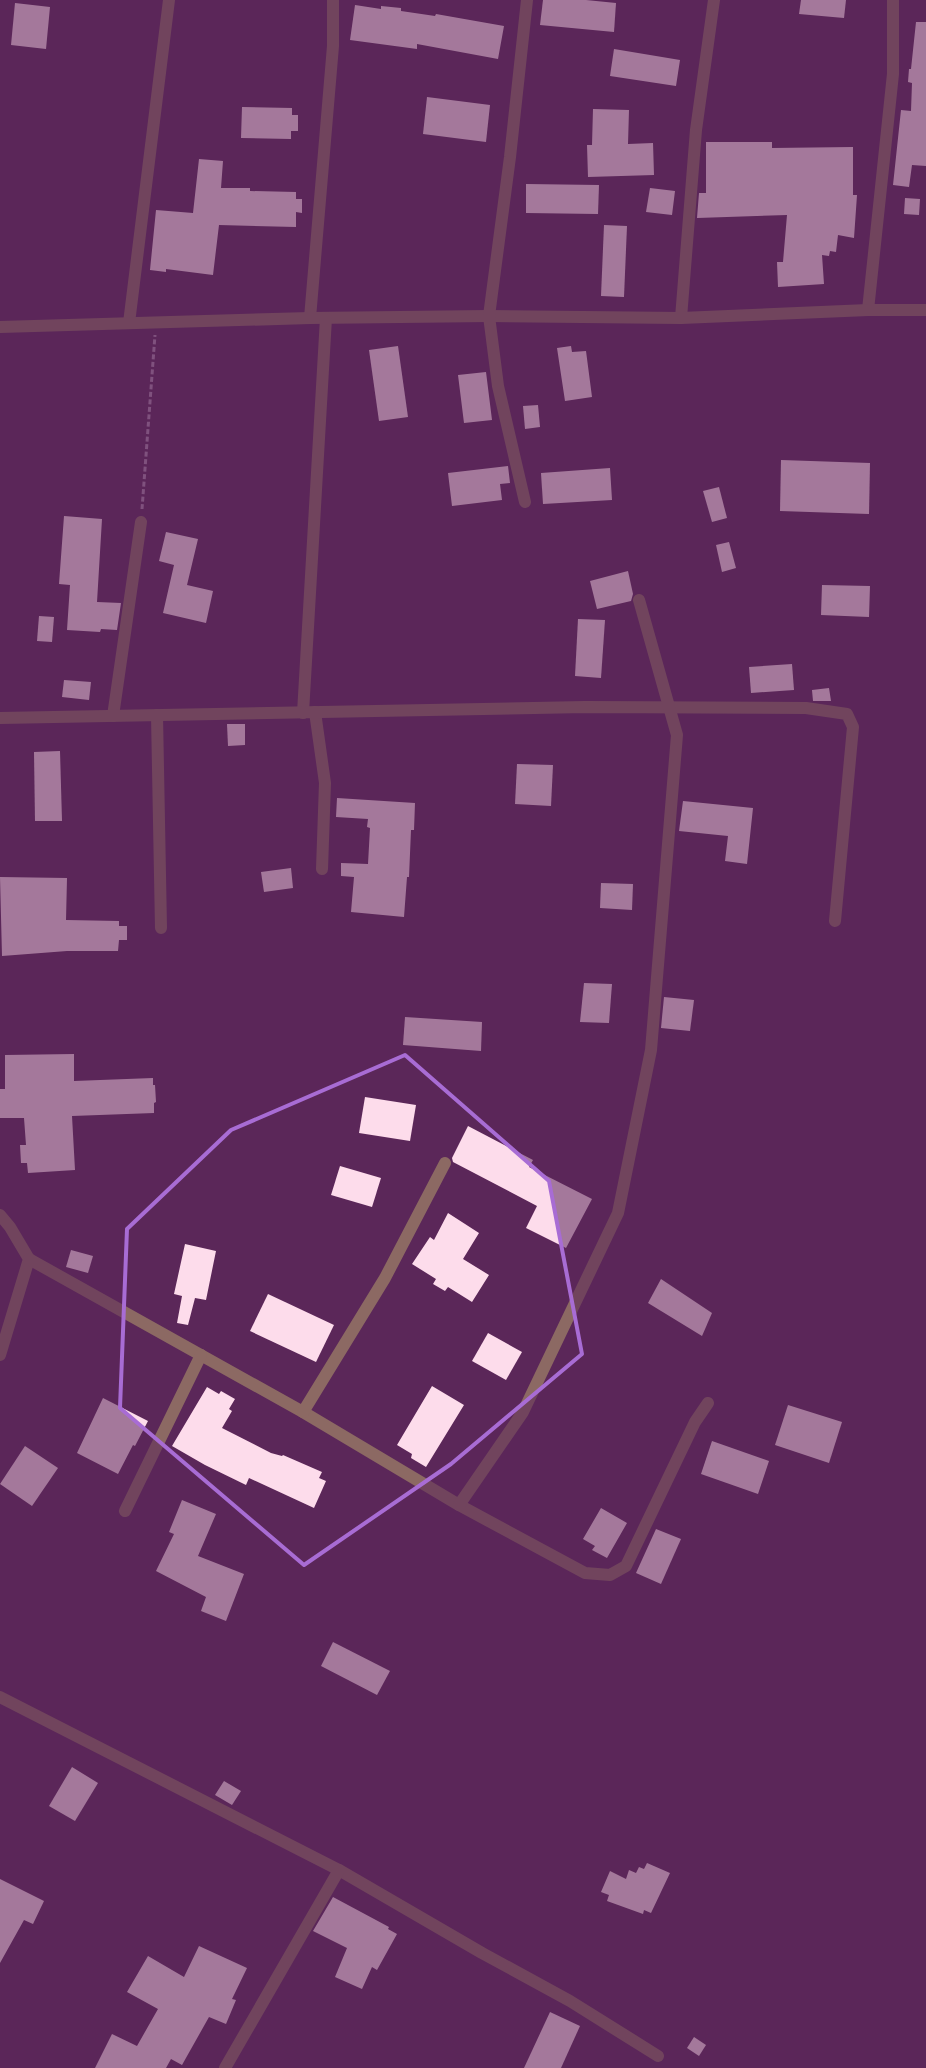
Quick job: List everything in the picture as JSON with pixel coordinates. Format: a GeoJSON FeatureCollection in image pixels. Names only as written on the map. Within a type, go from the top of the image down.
{"type":"FeatureCollection","features":[{"type":"Feature","properties":{"kind":"street"},"geometry":{"type":"LineString","coordinates":[[129,323],[169,0]]}},
{"type":"Feature","properties":{"kind":"street"},"geometry":{"type":"LineString","coordinates":[[310,318],[333,46],[333,0]]}},
{"type":"Feature","properties":{"kind":"street"},"geometry":{"type":"LineString","coordinates":[[525,502],[498,386],[489,316],[510,157],[527,0]]}},
{"type":"Feature","properties":{"kind":"street"},"geometry":{"type":"LineString","coordinates":[[681,318],[696,130],[714,0]]}},
{"type":"Feature","properties":{"kind":"street"},"geometry":{"type":"LineString","coordinates":[[868,310],[893,74],[893,0]]}},
{"type":"Feature","properties":{"kind":"street"},"geometry":{"type":"LineString","coordinates":[[0,327],[310,318],[489,316],[681,318],[868,310],[926,310]]}},
{"type":"Feature","properties":{"kind":"street"},"geometry":{"type":"LineString","coordinates":[[322,870],[326,782],[309,712],[326,318]]}},
{"type":"Feature","properties":{"kind":"street"},"geometry":{"type":"LineString","coordinates":[[113,716],[141,522]]}},
{"type":"Feature","properties":{"kind":"street"},"geometry":{"type":"LineString","coordinates":[[459,1505],[523,1412],[618,1213],[651,1050],[677,735],[639,600]]}},
{"type":"Feature","properties":{"kind":"street"},"geometry":{"type":"LineString","coordinates":[[0,718],[670,707],[806,708],[847,714],[853,727],[835,921]]}},
{"type":"Feature","properties":{"kind":"street"},"geometry":{"type":"LineString","coordinates":[[157,715],[161,928]]}},
{"type":"Feature","properties":{"kind":"street"},"geometry":{"type":"LineString","coordinates":[[303,1412],[385,1278],[445,1163]]}},
{"type":"Feature","properties":{"kind":"street"},"geometry":{"type":"LineString","coordinates":[[0,1215],[10,1227],[29,1259],[303,1412],[459,1505],[585,1573],[610,1575],[626,1566],[695,1422],[708,1403]]}},
{"type":"Feature","properties":{"kind":"street"},"geometry":{"type":"LineString","coordinates":[[0,1355],[29,1259]]}},
{"type":"Feature","properties":{"kind":"street"},"geometry":{"type":"LineString","coordinates":[[125,1511],[200,1355]]}},
{"type":"Feature","properties":{"kind":"street"},"geometry":{"type":"LineString","coordinates":[[0,1697],[340,1870],[482,1953],[570,2000],[658,2056]]}},
{"type":"Feature","properties":{"kind":"street"},"geometry":{"type":"LineString","coordinates":[[225,2068],[340,1870]]}},
{"type":"Feature","properties":{"kind":"path"},"geometry":{"type":"LineString","coordinates":[[141,522],[156,323]]}},
{"type":"Feature","properties":{"kind":"highlighted area"},"geometry":{"type":"Polygon","coordinates":[[[405,1055],[549,1181],[582,1354],[451,1464],[304,1565],[120,1408],[127,1229],[231,1130],[405,1055]]]}},
{"type":"Feature","properties":{"kind":"building"},"geometry":{"type":"Polygon","coordinates":[[[543,0],[586,0],[616,3],[614,32],[540,25],[543,0]]]}},
{"type":"Feature","properties":{"kind":"building"},"geometry":{"type":"Polygon","coordinates":[[[801,0],[846,0],[844,18],[799,14],[801,0]]]}},
{"type":"Feature","properties":{"kind":"building"},"geometry":{"type":"Polygon","coordinates":[[[15,3],[50,7],[46,49],[11,45],[15,3]]]}},
{"type":"Feature","properties":{"kind":"building"},"geometry":{"type":"Polygon","coordinates":[[[355,5],[381,9],[381,6],[401,8],[401,11],[435,16],[436,14],[504,26],[498,59],[417,44],[417,49],[350,40],[355,5]]]}},
{"type":"Feature","properties":{"kind":"building"},"geometry":{"type":"Polygon","coordinates":[[[916,22],[926,22],[926,166],[912,165],[909,187],[893,185],[901,110],[911,111],[912,83],[908,82],[916,22]]]}},
{"type":"Feature","properties":{"kind":"building"},"geometry":{"type":"Polygon","coordinates":[[[614,49],[680,60],[676,86],[610,76],[614,49]]]}},
{"type":"Feature","properties":{"kind":"building"},"geometry":{"type":"Polygon","coordinates":[[[427,97],[490,105],[486,142],[423,134],[427,97]]]}},
{"type":"Feature","properties":{"kind":"building"},"geometry":{"type":"Polygon","coordinates":[[[242,107],[292,108],[292,115],[298,115],[298,131],[291,131],[291,139],[241,138],[242,107]]]}},
{"type":"Feature","properties":{"kind":"building"},"geometry":{"type":"Polygon","coordinates":[[[593,109],[629,110],[628,144],[653,143],[654,175],[588,177],[587,145],[592,145],[593,109]]]}},
{"type":"Feature","properties":{"kind":"building"},"geometry":{"type":"Polygon","coordinates":[[[706,142],[772,142],[772,148],[853,147],[853,195],[857,195],[854,238],[838,235],[836,252],[830,251],[829,256],[822,255],[824,284],[778,287],[777,262],[783,262],[787,215],[697,218],[699,193],[706,193],[706,142]]]}},
{"type":"Feature","properties":{"kind":"building"},"geometry":{"type":"Polygon","coordinates":[[[199,159],[223,161],[221,188],[250,188],[250,191],[296,192],[296,199],[302,199],[302,213],[296,212],[296,227],[219,225],[213,275],[166,269],[166,272],[150,270],[156,210],[193,213],[199,159]]]}},
{"type":"Feature","properties":{"kind":"building"},"geometry":{"type":"Polygon","coordinates":[[[526,184],[599,185],[598,214],[526,213],[526,184]]]}},
{"type":"Feature","properties":{"kind":"building"},"geometry":{"type":"Polygon","coordinates":[[[650,188],[675,191],[672,215],[646,212],[650,188]]]}},
{"type":"Feature","properties":{"kind":"building"},"geometry":{"type":"Polygon","coordinates":[[[905,198],[920,199],[919,215],[904,214],[905,198]]]}},
{"type":"Feature","properties":{"kind":"building"},"geometry":{"type":"Polygon","coordinates":[[[604,225],[627,226],[624,297],[601,296],[604,225]]]}},
{"type":"Feature","properties":{"kind":"building"},"geometry":{"type":"Polygon","coordinates":[[[398,346],[408,417],[379,421],[369,350],[398,346]]]}},
{"type":"Feature","properties":{"kind":"building"},"geometry":{"type":"Polygon","coordinates":[[[571,346],[572,352],[586,351],[592,397],[565,401],[557,348],[571,346]]]}},
{"type":"Feature","properties":{"kind":"building"},"geometry":{"type":"Polygon","coordinates":[[[486,372],[492,420],[464,423],[458,375],[486,372]]]}},
{"type":"Feature","properties":{"kind":"building"},"geometry":{"type":"Polygon","coordinates":[[[538,405],[540,427],[525,429],[523,406],[538,405]]]}},
{"type":"Feature","properties":{"kind":"building"},"geometry":{"type":"Polygon","coordinates":[[[781,460],[870,463],[869,514],[780,511],[781,460]]]}},
{"type":"Feature","properties":{"kind":"building"},"geometry":{"type":"Polygon","coordinates":[[[508,466],[510,483],[500,484],[502,500],[452,506],[448,473],[508,466]]]}},
{"type":"Feature","properties":{"kind":"building"},"geometry":{"type":"Polygon","coordinates":[[[610,468],[612,500],[543,504],[541,473],[610,468]]]}},
{"type":"Feature","properties":{"kind":"building"},"geometry":{"type":"Polygon","coordinates":[[[719,487],[727,518],[712,522],[703,491],[719,487]]]}},
{"type":"Feature","properties":{"kind":"building"},"geometry":{"type":"Polygon","coordinates":[[[64,516],[102,519],[97,602],[121,603],[117,630],[101,629],[100,632],[67,630],[70,585],[59,584],[64,516]]]}},
{"type":"Feature","properties":{"kind":"building"},"geometry":{"type":"Polygon","coordinates":[[[166,532],[198,539],[187,585],[213,591],[206,623],[163,613],[174,565],[159,561],[166,532]]]}},
{"type":"Feature","properties":{"kind":"building"},"geometry":{"type":"Polygon","coordinates":[[[729,542],[736,568],[722,572],[716,545],[729,542]]]}},
{"type":"Feature","properties":{"kind":"building"},"geometry":{"type":"Polygon","coordinates":[[[628,571],[633,594],[631,601],[597,609],[590,581],[628,571]]]}},
{"type":"Feature","properties":{"kind":"building"},"geometry":{"type":"Polygon","coordinates":[[[822,585],[870,586],[869,617],[821,615],[822,585]]]}},
{"type":"Feature","properties":{"kind":"building"},"geometry":{"type":"Polygon","coordinates":[[[39,616],[54,617],[52,642],[37,641],[39,616]]]}},
{"type":"Feature","properties":{"kind":"building"},"geometry":{"type":"Polygon","coordinates":[[[578,619],[605,620],[601,678],[575,676],[578,619]]]}},
{"type":"Feature","properties":{"kind":"building"},"geometry":{"type":"Polygon","coordinates":[[[792,664],[794,690],[751,693],[749,667],[792,664]]]}},
{"type":"Feature","properties":{"kind":"building"},"geometry":{"type":"Polygon","coordinates":[[[64,680],[91,682],[89,700],[62,697],[64,680]]]}},
{"type":"Feature","properties":{"kind":"building"},"geometry":{"type":"Polygon","coordinates":[[[829,688],[831,701],[813,701],[812,690],[829,688]]]}},
{"type":"Feature","properties":{"kind":"building"},"geometry":{"type":"Polygon","coordinates":[[[227,724],[245,724],[245,745],[228,746],[227,724]]]}},
{"type":"Feature","properties":{"kind":"building"},"geometry":{"type":"Polygon","coordinates":[[[60,751],[62,821],[35,821],[34,752],[60,751]]]}},
{"type":"Feature","properties":{"kind":"building"},"geometry":{"type":"Polygon","coordinates":[[[517,764],[553,765],[551,806],[515,804],[517,764]]]}},
{"type":"Feature","properties":{"kind":"building"},"geometry":{"type":"Polygon","coordinates":[[[337,798],[415,803],[414,830],[411,830],[409,877],[407,877],[404,917],[351,912],[354,877],[341,876],[341,863],[368,864],[370,828],[367,827],[368,819],[336,817],[337,798]]]}},
{"type":"Feature","properties":{"kind":"building"},"geometry":{"type":"Polygon","coordinates":[[[683,801],[753,808],[747,864],[725,861],[728,836],[679,831],[683,801]]]}},
{"type":"Feature","properties":{"kind":"building"},"geometry":{"type":"Polygon","coordinates":[[[291,868],[293,888],[264,892],[261,872],[291,868]]]}},
{"type":"Feature","properties":{"kind":"building"},"geometry":{"type":"Polygon","coordinates":[[[0,877],[67,878],[66,920],[119,921],[119,926],[127,926],[127,940],[119,940],[118,951],[67,951],[2,956],[0,877]]]}},
{"type":"Feature","properties":{"kind":"building"},"geometry":{"type":"Polygon","coordinates":[[[601,883],[633,884],[632,910],[600,908],[601,883]]]}},
{"type":"Feature","properties":{"kind":"building"},"geometry":{"type":"Polygon","coordinates":[[[584,983],[612,984],[609,1023],[580,1022],[584,983]]]}},
{"type":"Feature","properties":{"kind":"building"},"geometry":{"type":"Polygon","coordinates":[[[664,997],[694,1000],[690,1031],[661,1028],[664,997]]]}},
{"type":"Feature","properties":{"kind":"building"},"geometry":{"type":"Polygon","coordinates":[[[405,1017],[482,1022],[481,1051],[403,1045],[405,1017]]]}},
{"type":"Feature","properties":{"kind":"building"},"geometry":{"type":"Polygon","coordinates":[[[74,1054],[74,1081],[153,1078],[156,1102],[154,1103],[154,1113],[72,1116],[75,1170],[28,1173],[27,1163],[21,1163],[20,1145],[26,1145],[24,1118],[0,1118],[0,1089],[5,1089],[5,1055],[74,1054]]]}},
{"type":"Feature","properties":{"kind":"building"},"geometry":{"type":"Polygon","coordinates":[[[365,1097],[416,1105],[410,1141],[359,1133],[365,1097]]]}},
{"type":"Feature","properties":{"kind":"building"},"geometry":{"type":"Polygon","coordinates":[[[468,1126],[533,1160],[529,1167],[592,1199],[566,1248],[526,1228],[537,1206],[453,1162],[452,1158],[468,1126]]]}},
{"type":"Feature","properties":{"kind":"building"},"geometry":{"type":"Polygon","coordinates":[[[340,1166],[381,1178],[372,1207],[331,1195],[340,1166]]]}},
{"type":"Feature","properties":{"kind":"building"},"geometry":{"type":"Polygon","coordinates":[[[448,1213],[479,1233],[463,1259],[489,1275],[472,1302],[448,1287],[445,1291],[433,1284],[436,1279],[412,1264],[430,1237],[434,1240],[448,1213]]]}},
{"type":"Feature","properties":{"kind":"building"},"geometry":{"type":"Polygon","coordinates":[[[185,1244],[216,1251],[206,1300],[195,1298],[188,1325],[177,1323],[182,1296],[174,1294],[185,1244]]]}},
{"type":"Feature","properties":{"kind":"building"},"geometry":{"type":"Polygon","coordinates":[[[71,1250],[93,1256],[88,1273],[66,1267],[71,1250]]]}},
{"type":"Feature","properties":{"kind":"building"},"geometry":{"type":"Polygon","coordinates":[[[661,1279],[712,1313],[702,1336],[648,1303],[661,1279]]]}},
{"type":"Feature","properties":{"kind":"building"},"geometry":{"type":"Polygon","coordinates":[[[268,1294],[334,1325],[316,1362],[250,1331],[268,1294]]]}},
{"type":"Feature","properties":{"kind":"building"},"geometry":{"type":"Polygon","coordinates":[[[488,1333],[522,1352],[506,1380],[472,1361],[488,1333]]]}},
{"type":"Feature","properties":{"kind":"building"},"geometry":{"type":"Polygon","coordinates":[[[432,1386],[464,1405],[426,1467],[411,1458],[412,1454],[397,1445],[432,1386]]]}},
{"type":"Feature","properties":{"kind":"building"},"geometry":{"type":"Polygon","coordinates":[[[207,1387],[219,1394],[221,1391],[235,1399],[229,1409],[232,1411],[222,1428],[271,1453],[283,1455],[322,1472],[319,1478],[326,1481],[314,1508],[249,1478],[246,1485],[172,1446],[207,1387]]]}},
{"type":"Feature","properties":{"kind":"building"},"geometry":{"type":"Polygon","coordinates":[[[103,1398],[148,1421],[118,1474],[77,1453],[103,1398]]]}},
{"type":"Feature","properties":{"kind":"building"},"geometry":{"type":"Polygon","coordinates":[[[788,1405],[842,1422],[829,1463],[775,1445],[788,1405]]]}},
{"type":"Feature","properties":{"kind":"building"},"geometry":{"type":"Polygon","coordinates":[[[712,1441],[769,1461],[758,1494],[701,1474],[712,1441]]]}},
{"type":"Feature","properties":{"kind":"building"},"geometry":{"type":"Polygon","coordinates":[[[25,1446],[58,1468],[32,1506],[0,1484],[25,1446]]]}},
{"type":"Feature","properties":{"kind":"building"},"geometry":{"type":"Polygon","coordinates":[[[182,1500],[216,1514],[198,1556],[244,1574],[226,1621],[201,1611],[206,1597],[156,1571],[174,1534],[169,1532],[182,1500]]]}},
{"type":"Feature","properties":{"kind":"building"},"geometry":{"type":"Polygon","coordinates":[[[601,1508],[627,1523],[607,1558],[592,1550],[595,1546],[583,1539],[601,1508]]]}},
{"type":"Feature","properties":{"kind":"building"},"geometry":{"type":"Polygon","coordinates":[[[656,1529],[681,1539],[661,1584],[636,1573],[656,1529]]]}},
{"type":"Feature","properties":{"kind":"building"},"geometry":{"type":"Polygon","coordinates":[[[333,1642],[390,1671],[377,1695],[321,1666],[333,1642]]]}},
{"type":"Feature","properties":{"kind":"building"},"geometry":{"type":"Polygon","coordinates":[[[72,1767],[98,1783],[75,1821],[49,1806],[72,1767]]]}},
{"type":"Feature","properties":{"kind":"building"},"geometry":{"type":"Polygon","coordinates":[[[224,1781],[241,1791],[232,1805],[215,1795],[224,1781]]]}},
{"type":"Feature","properties":{"kind":"building"},"geometry":{"type":"Polygon","coordinates":[[[647,1863],[670,1873],[651,1913],[644,1910],[643,1914],[607,1901],[609,1895],[601,1892],[610,1871],[626,1879],[629,1870],[636,1873],[639,1867],[644,1869],[647,1863]]]}},
{"type":"Feature","properties":{"kind":"building"},"geometry":{"type":"Polygon","coordinates":[[[0,1879],[44,1901],[33,1924],[24,1920],[0,1963],[0,1879]]]}},
{"type":"Feature","properties":{"kind":"building"},"geometry":{"type":"Polygon","coordinates":[[[333,1897],[389,1927],[388,1929],[397,1934],[377,1970],[372,1967],[362,1989],[335,1977],[347,1948],[313,1931],[333,1897]]]}},
{"type":"Feature","properties":{"kind":"building"},"geometry":{"type":"Polygon","coordinates":[[[199,1946],[247,1968],[232,1999],[236,2000],[226,2024],[209,2017],[182,2065],[171,2059],[166,2068],[95,2068],[112,2034],[137,2046],[158,2009],[127,1992],[148,1956],[184,1977],[199,1946]]]}},
{"type":"Feature","properties":{"kind":"building"},"geometry":{"type":"Polygon","coordinates":[[[550,2012],[580,2026],[561,2068],[524,2068],[550,2012]]]}},
{"type":"Feature","properties":{"kind":"building"},"geometry":{"type":"Polygon","coordinates":[[[694,2037],[706,2045],[699,2056],[687,2048],[694,2037]]]}}]}
